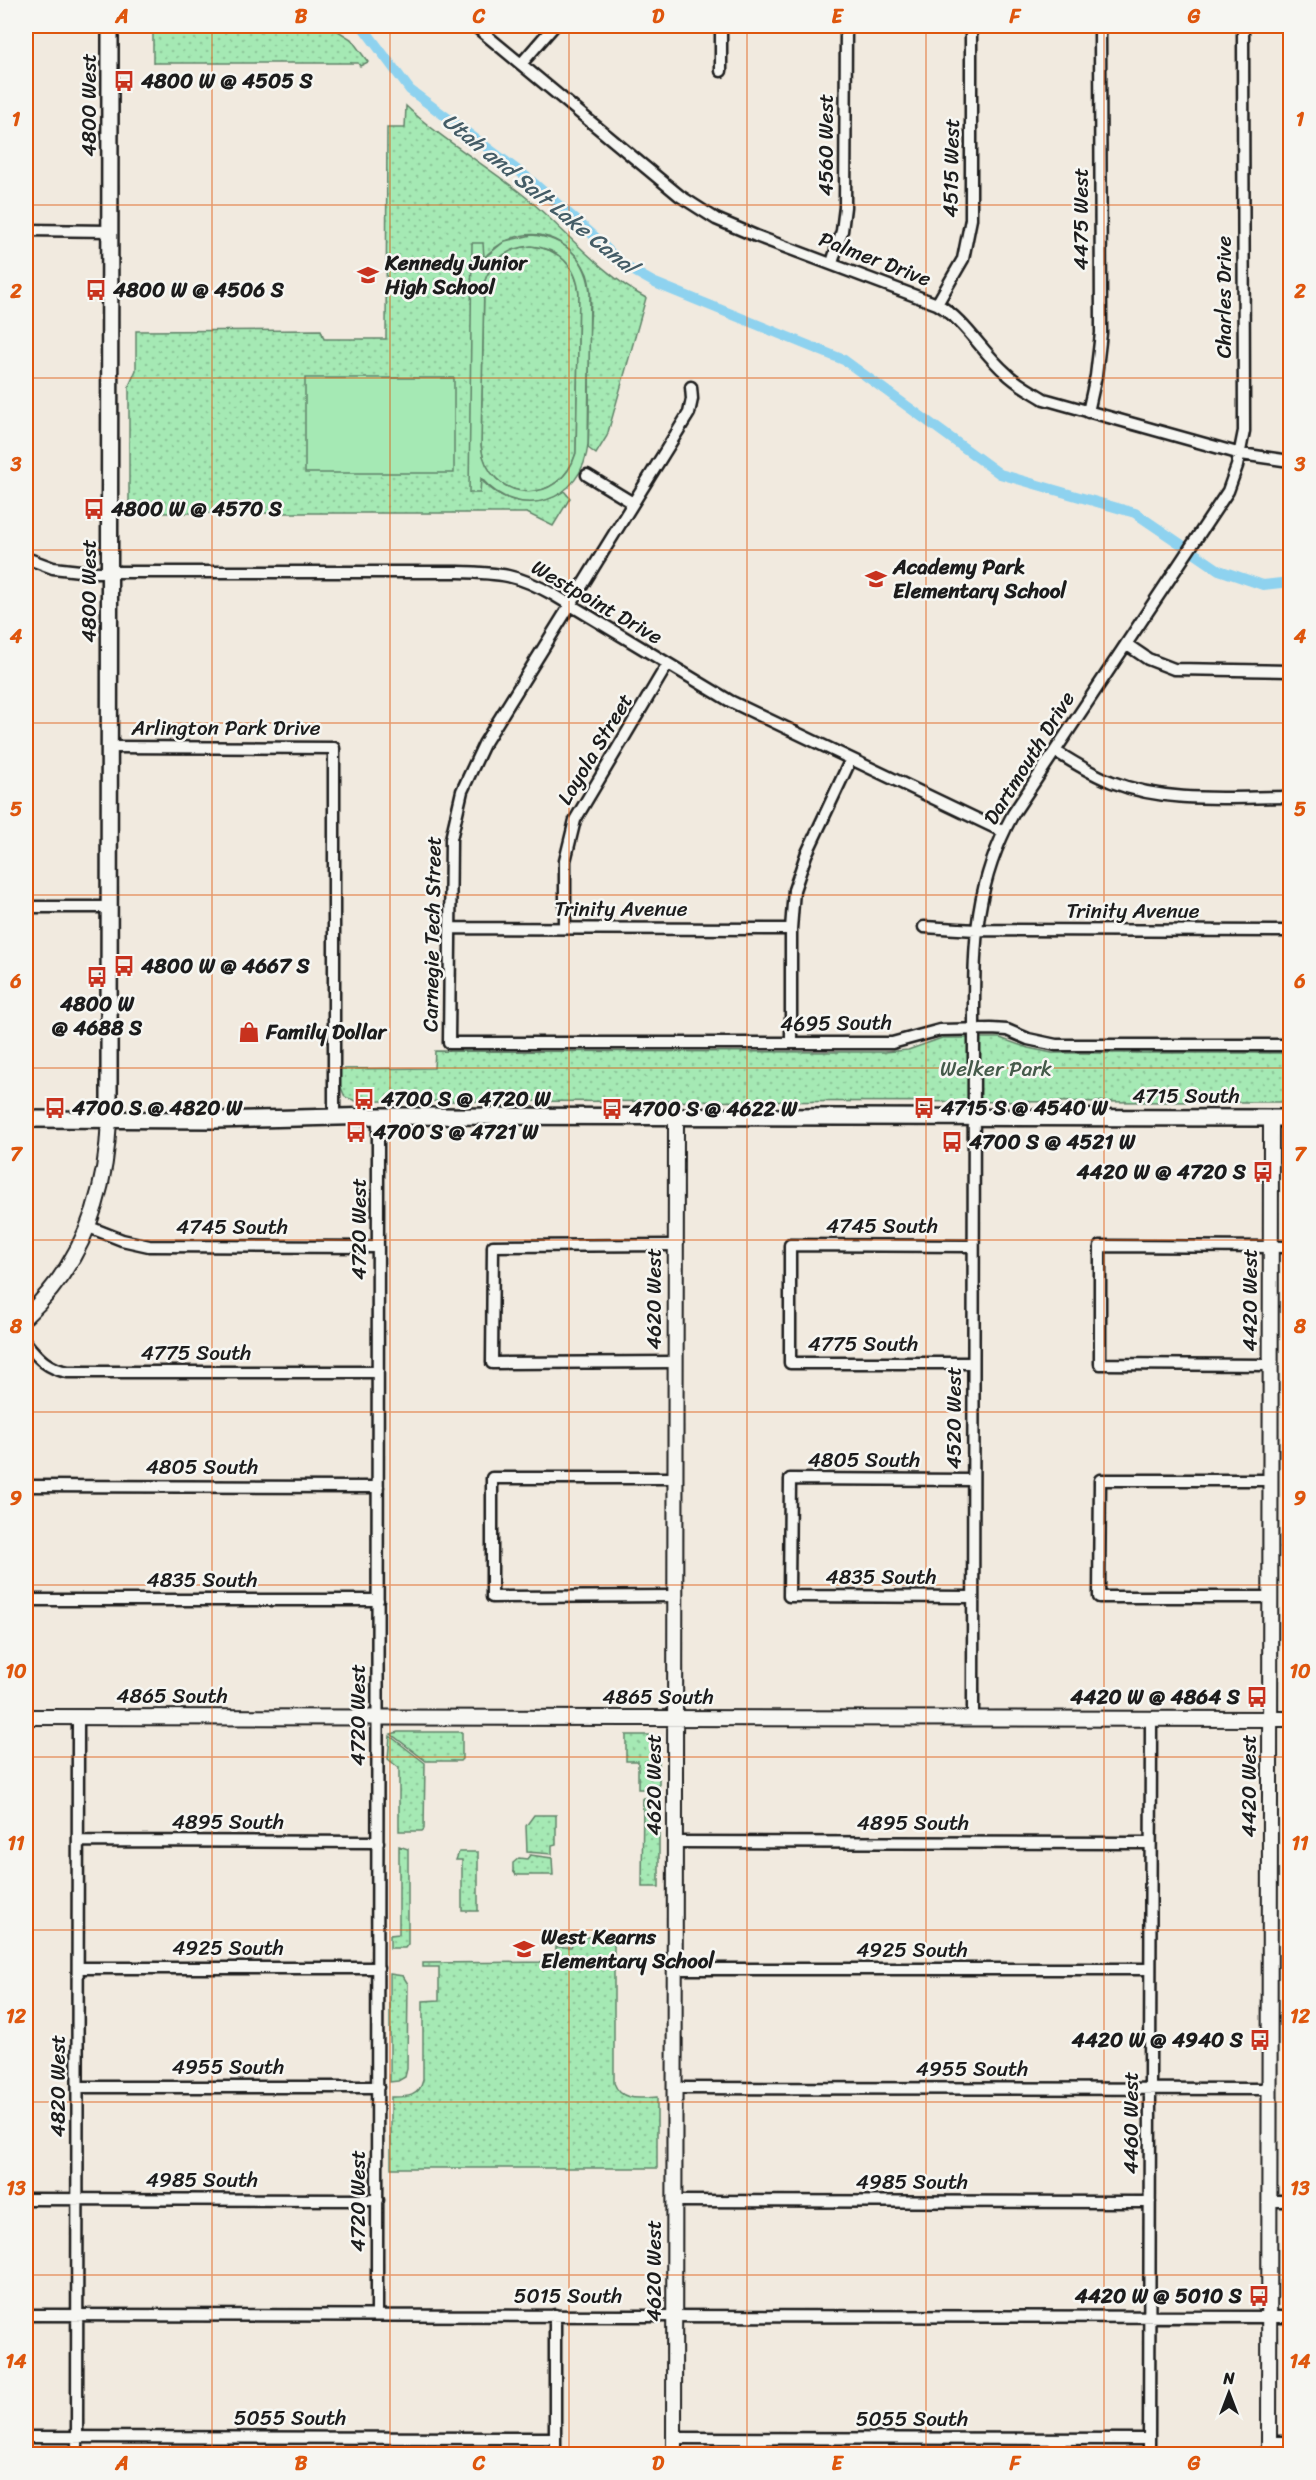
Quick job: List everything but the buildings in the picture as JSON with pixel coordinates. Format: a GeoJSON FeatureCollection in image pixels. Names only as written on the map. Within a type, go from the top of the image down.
{"type":"FeatureCollection","features":[{"type":"Feature","properties":{"kind":"main road","name":"4800 West"},"geometry":{"type":"LineString","coordinates":[[110,26],[110,1120]]}},
{"type":"Feature","properties":{"kind":"main road","name":"4715 South"},"geometry":{"type":"LineString","coordinates":[[26,1119],[676,1115],[1290,1118]]}},
{"type":"Feature","properties":{"kind":"street","name":"Palmer Drive"},"geometry":{"type":"LineString","coordinates":[[475,26],[680,196],[716,219],[756,236],[937,304],[960,322],[1005,372],[1024,388],[1044,399],[1241,454],[1290,461]]}},
{"type":"Feature","properties":{"kind":"street"},"geometry":{"type":"LineString","coordinates":[[521,64],[554,26]]}},
{"type":"Feature","properties":{"kind":"street"},"geometry":{"type":"LineString","coordinates":[[720,72],[721,26]]}},
{"type":"Feature","properties":{"kind":"street","name":"4560 West"},"geometry":{"type":"LineString","coordinates":[[832,263],[842,231],[846,200],[846,26]]}},
{"type":"Feature","properties":{"kind":"street","name":"4515 West"},"geometry":{"type":"LineString","coordinates":[[937,304],[963,259],[971,219],[971,26]]}},
{"type":"Feature","properties":{"kind":"street","name":"4475 West"},"geometry":{"type":"LineString","coordinates":[[1088,412],[1096,376],[1101,333],[1100,26]]}},
{"type":"Feature","properties":{"kind":"street","name":"Charles Drive"},"geometry":{"type":"LineString","coordinates":[[1187,553],[1228,491],[1241,454],[1244,421],[1243,26]]}},
{"type":"Feature","properties":{"kind":"street"},"geometry":{"type":"LineString","coordinates":[[26,230],[111,231]]}},
{"type":"Feature","properties":{"kind":"street","name":"Carnegie Tech Street"},"geometry":{"type":"LineString","coordinates":[[449,1043],[450,852],[462,791],[483,744],[689,413],[692,387]]}},
{"type":"Feature","properties":{"kind":"street"},"geometry":{"type":"LineString","coordinates":[[587,475],[633,503]]}},
{"type":"Feature","properties":{"kind":"street","name":"Dartmouth Drive"},"geometry":{"type":"LineString","coordinates":[[974,1116],[976,930],[982,891],[1004,832],[1187,553]]}},
{"type":"Feature","properties":{"kind":"street","name":"Westpoint Drive"},"geometry":{"type":"LineString","coordinates":[[26,558],[53,568],[72,571],[493,573],[528,580],[730,701],[1004,832]]}},
{"type":"Feature","properties":{"kind":"street"},"geometry":{"type":"LineString","coordinates":[[1126,644],[1148,659],[1174,669],[1290,671]]}},
{"type":"Feature","properties":{"kind":"street","name":"Loyola Street"},"geometry":{"type":"LineString","coordinates":[[565,928],[565,861],[575,820],[667,665]]}},
{"type":"Feature","properties":{"kind":"street","name":"Arlington Park Drive"},"geometry":{"type":"LineString","coordinates":[[110,747],[334,748],[334,1117]]}},
{"type":"Feature","properties":{"kind":"street"},"geometry":{"type":"LineString","coordinates":[[1055,751],[1088,771],[1112,782],[1156,794],[1185,797],[1290,797]]}},
{"type":"Feature","properties":{"kind":"street"},"geometry":{"type":"LineString","coordinates":[[792,1043],[791,929],[794,890],[799,871],[851,759]]}},
{"type":"Feature","properties":{"kind":"street"},"geometry":{"type":"LineString","coordinates":[[26,907],[110,908]]}},
{"type":"Feature","properties":{"kind":"street","name":"Trinity Avenue"},"geometry":{"type":"LineString","coordinates":[[924,927],[976,930],[1290,931]]}},
{"type":"Feature","properties":{"kind":"street","name":"Trinity Avenue"},"geometry":{"type":"LineString","coordinates":[[450,928],[791,929]]}},
{"type":"Feature","properties":{"kind":"street","name":"4695 South"},"geometry":{"type":"LineString","coordinates":[[449,1043],[892,1043],[940,1030],[974,1029],[1007,1030],[1028,1039],[1056,1045],[1290,1045]]}},
{"type":"Feature","properties":{"kind":"street","name":"4620 West"},"geometry":{"type":"LineString","coordinates":[[674,2454],[676,1115]]}},
{"type":"Feature","properties":{"kind":"street","name":"4720 West"},"geometry":{"type":"LineString","coordinates":[[377,2315],[378,1116]]}},
{"type":"Feature","properties":{"kind":"street","name":"4520 West"},"geometry":{"type":"LineString","coordinates":[[973,1719],[974,1116]]}},
{"type":"Feature","properties":{"kind":"street","name":"4420 West"},"geometry":{"type":"LineString","coordinates":[[1269,2448],[1271,1118]]}},
{"type":"Feature","properties":{"kind":"street"},"geometry":{"type":"LineString","coordinates":[[26,1316],[64,1272],[89,1227],[103,1180],[110,1120]]}},
{"type":"Feature","properties":{"kind":"street","name":"4745 South"},"geometry":{"type":"LineString","coordinates":[[89,1227],[122,1240],[149,1246],[378,1247]]}},
{"type":"Feature","properties":{"kind":"street"},"geometry":{"type":"LineString","coordinates":[[675,1245],[493,1246],[492,1363],[675,1362]]}},
{"type":"Feature","properties":{"kind":"street","name":"4745 South"},"geometry":{"type":"LineString","coordinates":[[790,1363],[790,1245],[973,1246]]}},
{"type":"Feature","properties":{"kind":"street"},"geometry":{"type":"LineString","coordinates":[[1271,1365],[1101,1364],[1100,1246],[1290,1247]]}},
{"type":"Feature","properties":{"kind":"street","name":"4775 South"},"geometry":{"type":"LineString","coordinates":[[26,1343],[44,1363],[58,1371],[68,1372],[378,1372]]}},
{"type":"Feature","properties":{"kind":"street","name":"4775 South"},"geometry":{"type":"LineString","coordinates":[[790,1363],[973,1363]]}},
{"type":"Feature","properties":{"kind":"street"},"geometry":{"type":"LineString","coordinates":[[675,1478],[492,1478],[492,1597],[675,1596]]}},
{"type":"Feature","properties":{"kind":"street","name":"4805 South"},"geometry":{"type":"LineString","coordinates":[[789,1596],[790,1479],[973,1480]]}},
{"type":"Feature","properties":{"kind":"street"},"geometry":{"type":"LineString","coordinates":[[1270,1480],[1100,1480],[1099,1597],[1270,1597]]}},
{"type":"Feature","properties":{"kind":"street","name":"4805 South"},"geometry":{"type":"LineString","coordinates":[[26,1486],[378,1487]]}},
{"type":"Feature","properties":{"kind":"street","name":"4835 South"},"geometry":{"type":"LineString","coordinates":[[789,1596],[973,1597]]}},
{"type":"Feature","properties":{"kind":"street","name":"4835 South"},"geometry":{"type":"LineString","coordinates":[[26,1600],[378,1600]]}},
{"type":"Feature","properties":{"kind":"street","name":"4865 South"},"geometry":{"type":"LineString","coordinates":[[26,1717],[1290,1719]]}},
{"type":"Feature","properties":{"kind":"street","name":"4820 West"},"geometry":{"type":"LineString","coordinates":[[77,2454],[78,1717]]}},
{"type":"Feature","properties":{"kind":"street","name":"4460 West"},"geometry":{"type":"LineString","coordinates":[[1149,2454],[1151,1719]]}},
{"type":"Feature","properties":{"kind":"street","name":"4895 South"},"geometry":{"type":"LineString","coordinates":[[78,1841],[378,1842]]}},
{"type":"Feature","properties":{"kind":"street","name":"4895 South"},"geometry":{"type":"LineString","coordinates":[[675,1842],[1150,1843]]}},
{"type":"Feature","properties":{"kind":"street","name":"4925 South"},"geometry":{"type":"LineString","coordinates":[[78,1968],[378,1968]]}},
{"type":"Feature","properties":{"kind":"street","name":"4925 South"},"geometry":{"type":"LineString","coordinates":[[675,1969],[1150,1969]]}},
{"type":"Feature","properties":{"kind":"street","name":"4955 South"},"geometry":{"type":"LineString","coordinates":[[78,2086],[378,2087]]}},
{"type":"Feature","properties":{"kind":"street","name":"4955 South"},"geometry":{"type":"LineString","coordinates":[[675,2088],[1270,2089]]}},
{"type":"Feature","properties":{"kind":"street","name":"4985 South"},"geometry":{"type":"LineString","coordinates":[[26,2199],[378,2200]]}},
{"type":"Feature","properties":{"kind":"street","name":"4985 South"},"geometry":{"type":"LineString","coordinates":[[675,2201],[1150,2202]]}},
{"type":"Feature","properties":{"kind":"street"},"geometry":{"type":"LineString","coordinates":[[1270,2201],[1290,2201]]}},
{"type":"Feature","properties":{"kind":"street","name":"5015 South"},"geometry":{"type":"LineString","coordinates":[[26,2315],[1290,2317]]}},
{"type":"Feature","properties":{"kind":"street"},"geometry":{"type":"LineString","coordinates":[[555,2315],[555,2454]]}},
{"type":"Feature","properties":{"kind":"street","name":"5055 South"},"geometry":{"type":"LineString","coordinates":[[26,2437],[555,2438]]}},
{"type":"Feature","properties":{"kind":"street","name":"5055 South"},"geometry":{"type":"LineString","coordinates":[[674,2438],[1149,2439]]}},
{"type":"Feature","properties":{"kind":"street"},"geometry":{"type":"LineString","coordinates":[[1269,2448],[1290,2442]]}},
{"type":"Feature","properties":{"kind":"green space"},"geometry":{"type":"Polygon","coordinates":[[[149,26],[330,26],[351,39],[368,62],[360,66],[358,63],[153,63],[153,34],[149,26]]]}},
{"type":"Feature","properties":{"kind":"green space"},"geometry":{"type":"Polygon","coordinates":[[[406,106],[435,131],[527,198],[599,265],[646,298],[607,436],[596,454],[588,448],[591,299],[584,267],[568,248],[540,235],[524,235],[508,240],[483,259],[480,478],[498,494],[519,501],[542,501],[564,491],[570,498],[553,526],[527,513],[129,513],[129,386],[136,370],[136,331],[321,330],[324,339],[386,339],[387,128],[405,128],[406,106]]]}},
{"type":"Feature","properties":{"kind":"green space"},"geometry":{"type":"Polygon","coordinates":[[[532,235],[544,237],[565,246],[580,261],[585,271],[590,294],[588,444],[584,464],[575,480],[562,492],[547,500],[530,502],[513,500],[496,492],[481,478],[480,493],[469,493],[472,243],[483,243],[484,258],[505,241],[532,235]],[[522,247],[507,253],[491,268],[484,283],[481,446],[486,465],[497,479],[510,488],[525,492],[541,490],[555,483],[568,471],[576,453],[579,294],[570,267],[558,255],[541,247],[522,247]]]}},
{"type":"Feature","properties":{"kind":"green space"},"geometry":{"type":"Polygon","coordinates":[[[531,246],[550,250],[558,255],[570,267],[577,284],[579,294],[576,453],[568,471],[555,483],[541,490],[525,492],[510,488],[497,479],[486,465],[481,446],[484,283],[491,268],[501,257],[515,249],[531,246]]]}},
{"type":"Feature","properties":{"kind":"green space"},"geometry":{"type":"Polygon","coordinates":[[[305,378],[454,378],[454,473],[305,473],[305,378]]]}},
{"type":"Feature","properties":{"kind":"green space","name":"Welker Park"},"geometry":{"type":"Polygon","coordinates":[[[942,1038],[1000,1038],[1028,1048],[1052,1053],[1290,1053],[1290,1102],[356,1101],[345,1097],[340,1085],[340,1069],[434,1068],[435,1051],[884,1052],[908,1050],[942,1038]]]}},
{"type":"Feature","properties":{"kind":"green space"},"geometry":{"type":"Polygon","coordinates":[[[398,1732],[462,1732],[462,1759],[460,1761],[426,1761],[391,1734],[398,1732]]]}},
{"type":"Feature","properties":{"kind":"green space"},"geometry":{"type":"Polygon","coordinates":[[[626,1735],[652,1735],[659,1740],[659,1789],[638,1789],[638,1761],[626,1761],[626,1735]]]}},
{"type":"Feature","properties":{"kind":"green space"},"geometry":{"type":"Polygon","coordinates":[[[390,1736],[425,1763],[424,1829],[422,1831],[399,1831],[399,1768],[388,1759],[390,1736]]]}},
{"type":"Feature","properties":{"kind":"green space"},"geometry":{"type":"Polygon","coordinates":[[[643,1798],[659,1798],[659,1887],[642,1887],[643,1798]]]}},
{"type":"Feature","properties":{"kind":"green space"},"geometry":{"type":"Polygon","coordinates":[[[534,1815],[556,1815],[556,1844],[552,1845],[552,1854],[527,1852],[526,1826],[534,1815]]]}},
{"type":"Feature","properties":{"kind":"green space"},"geometry":{"type":"Polygon","coordinates":[[[399,1846],[408,1849],[408,1944],[405,1948],[390,1948],[390,1935],[399,1934],[399,1846]]]}},
{"type":"Feature","properties":{"kind":"green space"},"geometry":{"type":"Polygon","coordinates":[[[459,1852],[478,1852],[478,1911],[462,1911],[462,1860],[456,1860],[459,1852]]]}},
{"type":"Feature","properties":{"kind":"green space"},"geometry":{"type":"Polygon","coordinates":[[[530,1855],[552,1858],[553,1875],[516,1875],[513,1871],[513,1863],[519,1858],[527,1859],[530,1855]]]}},
{"type":"Feature","properties":{"kind":"green space"},"geometry":{"type":"Polygon","coordinates":[[[575,1937],[614,1937],[614,2083],[621,2093],[632,2098],[657,2097],[657,2168],[391,2168],[391,2097],[411,2095],[421,2086],[423,2080],[423,2001],[439,2000],[439,1967],[423,1967],[423,1963],[555,1962],[556,1947],[571,1947],[575,1937]]]}},
{"type":"Feature","properties":{"kind":"green space"},"geometry":{"type":"Polygon","coordinates":[[[390,1974],[403,1976],[408,1984],[407,2069],[405,2077],[390,2082],[390,1974]]]}},
{"type":"Feature","properties":{"kind":"waterway","name":"Utah and Salt Lake Canal"},"geometry":{"type":"LineString","coordinates":[[362,26],[410,90],[528,178],[592,234],[623,265],[655,283],[844,360],[1000,474],[1135,513],[1219,570],[1263,585],[1290,582]]}},
{"type":"Feature","properties":{"kind":"place","name":"4800 W @ 4505 S"},"geometry":{"type":"Point","coordinates":[124,81]}},
{"type":"Feature","properties":{"kind":"place","name":"Kennedy Junior High School"},"geometry":{"type":"Point","coordinates":[368,275]}},
{"type":"Feature","properties":{"kind":"place","name":"4800 W @ 4506 S"},"geometry":{"type":"Point","coordinates":[96,290]}},
{"type":"Feature","properties":{"kind":"place","name":"4800 W @ 4570 S"},"geometry":{"type":"Point","coordinates":[94,509]}},
{"type":"Feature","properties":{"kind":"place","name":"Academy Park Elementary School"},"geometry":{"type":"Point","coordinates":[876,579]}},
{"type":"Feature","properties":{"kind":"place","name":"4800 W @ 4667 S"},"geometry":{"type":"Point","coordinates":[124,966]}},
{"type":"Feature","properties":{"kind":"place","name":"4800 W @ 4688 S"},"geometry":{"type":"Point","coordinates":[97,977]}},
{"type":"Feature","properties":{"kind":"place","name":"Family Dollar"},"geometry":{"type":"Point","coordinates":[249,1032]}},
{"type":"Feature","properties":{"kind":"place","name":"4700 S @ 4720 W"},"geometry":{"type":"Point","coordinates":[364,1099]}},
{"type":"Feature","properties":{"kind":"place","name":"4700 S @ 4820 W"},"geometry":{"type":"Point","coordinates":[55,1108]}},
{"type":"Feature","properties":{"kind":"place","name":"4715 S @ 4540 W"},"geometry":{"type":"Point","coordinates":[924,1108]}},
{"type":"Feature","properties":{"kind":"place","name":"4700 S @ 4622 W"},"geometry":{"type":"Point","coordinates":[612,1109]}},
{"type":"Feature","properties":{"kind":"place","name":"4700 S @ 4721 W"},"geometry":{"type":"Point","coordinates":[356,1132]}},
{"type":"Feature","properties":{"kind":"place","name":"4700 S @ 4521 W"},"geometry":{"type":"Point","coordinates":[952,1142]}},
{"type":"Feature","properties":{"kind":"place","name":"4420 W @ 4720 S"},"geometry":{"type":"Point","coordinates":[1263,1172]}},
{"type":"Feature","properties":{"kind":"place","name":"4420 W @ 4864 S"},"geometry":{"type":"Point","coordinates":[1257,1697]}},
{"type":"Feature","properties":{"kind":"place","name":"West Kearns Elementary School"},"geometry":{"type":"Point","coordinates":[524,1949]}},
{"type":"Feature","properties":{"kind":"place","name":"4420 W @ 4940 S"},"geometry":{"type":"Point","coordinates":[1260,2040]}},
{"type":"Feature","properties":{"kind":"place","name":"4420 W @ 5010 S"},"geometry":{"type":"Point","coordinates":[1259,2296]}}]}
